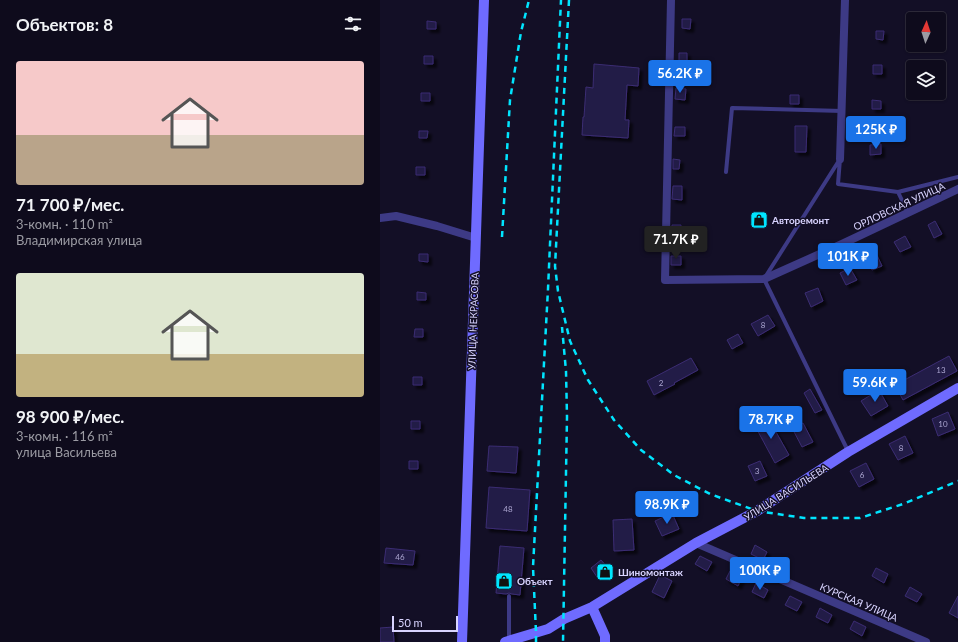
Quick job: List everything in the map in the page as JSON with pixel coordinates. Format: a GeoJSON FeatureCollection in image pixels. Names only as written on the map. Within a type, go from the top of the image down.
{"type":"FeatureCollection","features":[{"type":"Feature","properties":{"kind":"street","name":"УЛИЦА НЕКРАСОВА"},"geometry":{"type":"LineString","coordinates":[[462,642],[484,0]]}},
{"type":"Feature","properties":{"kind":"street","name":"ОРЛОВСКАЯ УЛИЦА"},"geometry":{"type":"LineString","coordinates":[[671,0],[665,280],[764,279],[958,189]]}},
{"type":"Feature","properties":{"kind":"street"},"geometry":{"type":"LineString","coordinates":[[840,159],[845,0]]}},
{"type":"Feature","properties":{"kind":"street"},"geometry":{"type":"LineString","coordinates":[[380,218],[396,216],[437,226],[476,238]]}},
{"type":"Feature","properties":{"kind":"street","name":"УЛИЦА ВАСИЛЬЕВА"},"geometry":{"type":"LineString","coordinates":[[507,641],[548,629],[564,619],[592,607],[696,543],[757,512],[848,452],[958,388]]}},
{"type":"Feature","properties":{"kind":"street","name":"КУРСКАЯ УЛИЦА"},"geometry":{"type":"LineString","coordinates":[[696,543],[926,642]]}},
{"type":"Feature","properties":{"kind":"street"},"geometry":{"type":"LineString","coordinates":[[592,607],[605,636],[606,642]]}},
{"type":"Feature","properties":{"kind":"lane"},"geometry":{"type":"LineString","coordinates":[[726,172],[732,108],[842,110]]}},
{"type":"Feature","properties":{"kind":"lane"},"geometry":{"type":"LineString","coordinates":[[840,159],[838,184],[898,192],[958,177]]}},
{"type":"Feature","properties":{"kind":"lane"},"geometry":{"type":"LineString","coordinates":[[840,159],[764,279],[848,452]]}},
{"type":"Feature","properties":{"kind":"lane"},"geometry":{"type":"LineString","coordinates":[[898,192],[908,213]]}},
{"type":"Feature","properties":{"kind":"lane"},"geometry":{"type":"LineString","coordinates":[[507,641],[509,596]]}},
{"type":"Feature","properties":{"kind":"building"},"geometry":{"type":"Polygon","coordinates":[[[682,19],[691,19],[690,29],[682,28],[682,19]]]}},
{"type":"Feature","properties":{"kind":"building"},"geometry":{"type":"Polygon","coordinates":[[[427,21],[436,22],[436,29],[427,29],[427,21]]]}},
{"type":"Feature","properties":{"kind":"building"},"geometry":{"type":"Polygon","coordinates":[[[876,31],[884,31],[883,40],[876,39],[876,31]]]}},
{"type":"Feature","properties":{"kind":"building"},"geometry":{"type":"Polygon","coordinates":[[[679,53],[687,53],[687,61],[679,61],[679,53]]]}},
{"type":"Feature","properties":{"kind":"building"},"geometry":{"type":"Polygon","coordinates":[[[424,56],[433,56],[433,64],[424,64],[424,56]]]}},
{"type":"Feature","properties":{"kind":"building"},"geometry":{"type":"Polygon","coordinates":[[[594,64],[639,68],[638,86],[627,85],[625,120],[629,120],[628,138],[582,135],[586,87],[593,88],[594,64]]]}},
{"type":"Feature","properties":{"kind":"building"},"geometry":{"type":"Polygon","coordinates":[[[873,65],[882,65],[882,74],[873,74],[873,65]]]}},
{"type":"Feature","properties":{"kind":"building"},"geometry":{"type":"Polygon","coordinates":[[[676,88],[686,89],[685,100],[675,99],[676,88]]]}},
{"type":"Feature","properties":{"kind":"building"},"geometry":{"type":"Polygon","coordinates":[[[421,93],[430,93],[430,101],[421,101],[421,93]]]}},
{"type":"Feature","properties":{"kind":"building"},"geometry":{"type":"Polygon","coordinates":[[[790,95],[799,95],[799,104],[790,104],[790,95]]]}},
{"type":"Feature","properties":{"kind":"building"},"geometry":{"type":"Polygon","coordinates":[[[872,100],[881,101],[881,109],[872,109],[872,100]]]}},
{"type":"Feature","properties":{"kind":"building"},"geometry":{"type":"Polygon","coordinates":[[[795,126],[807,126],[806,152],[795,152],[795,126]]]}},
{"type":"Feature","properties":{"kind":"building"},"geometry":{"type":"Polygon","coordinates":[[[675,127],[685,127],[685,136],[674,136],[675,127]]]}},
{"type":"Feature","properties":{"kind":"building"},"geometry":{"type":"Polygon","coordinates":[[[419,131],[428,131],[427,138],[419,138],[419,131]]]}},
{"type":"Feature","properties":{"kind":"building"},"geometry":{"type":"Polygon","coordinates":[[[881,144],[881,154],[870,155],[870,145],[881,144]]]}},
{"type":"Feature","properties":{"kind":"building"},"geometry":{"type":"Polygon","coordinates":[[[673,159],[680,160],[679,169],[673,169],[673,159]]]}},
{"type":"Feature","properties":{"kind":"building"},"geometry":{"type":"Polygon","coordinates":[[[416,167],[425,167],[425,175],[416,175],[416,167]]]}},
{"type":"Feature","properties":{"kind":"building"},"geometry":{"type":"Polygon","coordinates":[[[673,186],[682,186],[682,200],[672,199],[673,186]]]}},
{"type":"Feature","properties":{"kind":"building"},"geometry":{"type":"Polygon","coordinates":[[[935,221],[942,234],[934,238],[928,225],[935,221]]]}},
{"type":"Feature","properties":{"kind":"building"},"geometry":{"type":"Polygon","coordinates":[[[672,225],[681,225],[681,234],[672,233],[672,225]]]}},
{"type":"Feature","properties":{"kind":"building"},"geometry":{"type":"Polygon","coordinates":[[[905,236],[911,247],[900,252],[894,242],[905,236]]]}},
{"type":"Feature","properties":{"kind":"building"},"geometry":{"type":"Polygon","coordinates":[[[876,253],[882,266],[872,270],[866,258],[876,253]]]}},
{"type":"Feature","properties":{"kind":"building"},"geometry":{"type":"Polygon","coordinates":[[[419,254],[428,254],[428,262],[419,261],[419,254]]]}},
{"type":"Feature","properties":{"kind":"building"},"geometry":{"type":"Polygon","coordinates":[[[671,256],[681,256],[681,265],[671,265],[671,256]]]}},
{"type":"Feature","properties":{"kind":"building"},"geometry":{"type":"Polygon","coordinates":[[[850,268],[857,280],[846,285],[840,273],[850,268]]]}},
{"type":"Feature","properties":{"kind":"building"},"geometry":{"type":"Polygon","coordinates":[[[818,288],[823,301],[811,307],[805,293],[818,288]]]}},
{"type":"Feature","properties":{"kind":"building"},"geometry":{"type":"Polygon","coordinates":[[[417,292],[426,293],[426,300],[417,300],[417,292]]]}},
{"type":"Feature","properties":{"kind":"building"},"geometry":{"type":"Polygon","coordinates":[[[768,315],[775,326],[758,336],[751,324],[768,315]]]}},
{"type":"Feature","properties":{"kind":"building"},"geometry":{"type":"Polygon","coordinates":[[[415,329],[423,329],[423,337],[414,337],[415,329]]]}},
{"type":"Feature","properties":{"kind":"building"},"geometry":{"type":"Polygon","coordinates":[[[738,334],[743,343],[732,349],[727,340],[738,334]]]}},
{"type":"Feature","properties":{"kind":"building"},"geometry":{"type":"Polygon","coordinates":[[[949,356],[957,371],[903,400],[895,385],[949,356]]]}},
{"type":"Feature","properties":{"kind":"building"},"geometry":{"type":"Polygon","coordinates":[[[691,358],[698,370],[654,395],[647,381],[691,358]]]}},
{"type":"Feature","properties":{"kind":"building"},"geometry":{"type":"Polygon","coordinates":[[[413,377],[422,377],[422,385],[413,385],[413,377]]]}},
{"type":"Feature","properties":{"kind":"building"},"geometry":{"type":"Polygon","coordinates":[[[810,389],[822,410],[815,413],[804,393],[810,389]]]}},
{"type":"Feature","properties":{"kind":"building"},"geometry":{"type":"Polygon","coordinates":[[[879,390],[888,406],[871,416],[861,401],[879,390]]]}},
{"type":"Feature","properties":{"kind":"building"},"geometry":{"type":"Polygon","coordinates":[[[948,412],[955,429],[938,436],[932,419],[948,412]]]}},
{"type":"Feature","properties":{"kind":"building"},"geometry":{"type":"Polygon","coordinates":[[[767,416],[789,455],[775,463],[754,424],[767,416]]]}},
{"type":"Feature","properties":{"kind":"building"},"geometry":{"type":"Polygon","coordinates":[[[411,421],[420,421],[420,429],[411,429],[411,421]]]}},
{"type":"Feature","properties":{"kind":"building"},"geometry":{"type":"Polygon","coordinates":[[[803,423],[813,442],[802,447],[792,428],[803,423]]]}},
{"type":"Feature","properties":{"kind":"building"},"geometry":{"type":"Polygon","coordinates":[[[905,436],[913,453],[898,460],[889,444],[905,436]]]}},
{"type":"Feature","properties":{"kind":"building"},"geometry":{"type":"Polygon","coordinates":[[[489,446],[518,447],[516,473],[487,471],[489,446]]]}},
{"type":"Feature","properties":{"kind":"building"},"geometry":{"type":"Polygon","coordinates":[[[409,461],[418,461],[418,469],[409,469],[409,461]]]}},
{"type":"Feature","properties":{"kind":"building"},"geometry":{"type":"Polygon","coordinates":[[[760,461],[767,476],[755,481],[748,466],[760,461]]]}},
{"type":"Feature","properties":{"kind":"building"},"geometry":{"type":"Polygon","coordinates":[[[866,463],[874,479],[859,487],[850,471],[866,463]]]}},
{"type":"Feature","properties":{"kind":"building"},"geometry":{"type":"Polygon","coordinates":[[[489,487],[530,490],[527,531],[486,528],[489,487]]]}},
{"type":"Feature","properties":{"kind":"building"},"geometry":{"type":"Polygon","coordinates":[[[672,513],[679,529],[662,536],[655,521],[672,513]]]}},
{"type":"Feature","properties":{"kind":"building"},"geometry":{"type":"Polygon","coordinates":[[[632,519],[634,550],[614,551],[613,520],[632,519]]]}},
{"type":"Feature","properties":{"kind":"building"},"geometry":{"type":"Polygon","coordinates":[[[755,545],[767,552],[763,560],[751,554],[755,545]]]}},
{"type":"Feature","properties":{"kind":"building"},"geometry":{"type":"Polygon","coordinates":[[[500,546],[524,548],[520,595],[496,593],[500,546]]]}},
{"type":"Feature","properties":{"kind":"building"},"geometry":{"type":"Polygon","coordinates":[[[386,548],[415,551],[413,565],[384,563],[386,548]]]}},
{"type":"Feature","properties":{"kind":"building"},"geometry":{"type":"Polygon","coordinates":[[[700,556],[712,562],[707,571],[695,564],[700,556]]]}},
{"type":"Feature","properties":{"kind":"building"},"geometry":{"type":"Polygon","coordinates":[[[601,560],[608,568],[597,577],[591,568],[601,560]]]}},
{"type":"Feature","properties":{"kind":"building"},"geometry":{"type":"Polygon","coordinates":[[[876,568],[888,574],[884,583],[872,576],[876,568]]]}},
{"type":"Feature","properties":{"kind":"building"},"geometry":{"type":"Polygon","coordinates":[[[730,571],[742,577],[738,586],[726,579],[730,571]]]}},
{"type":"Feature","properties":{"kind":"building"},"geometry":{"type":"Polygon","coordinates":[[[660,575],[672,581],[664,598],[652,592],[660,575]]]}},
{"type":"Feature","properties":{"kind":"building"},"geometry":{"type":"Polygon","coordinates":[[[756,583],[768,590],[764,598],[752,592],[756,583]]]}},
{"type":"Feature","properties":{"kind":"building"},"geometry":{"type":"Polygon","coordinates":[[[910,587],[922,594],[917,602],[905,596],[910,587]]]}},
{"type":"Feature","properties":{"kind":"building"},"geometry":{"type":"Polygon","coordinates":[[[790,596],[802,602],[797,611],[785,605],[790,596]]]}},
{"type":"Feature","properties":{"kind":"building"},"geometry":{"type":"Polygon","coordinates":[[[958,596],[958,618],[949,613],[958,596]]]}},
{"type":"Feature","properties":{"kind":"building"},"geometry":{"type":"Polygon","coordinates":[[[820,608],[832,615],[828,623],[816,617],[820,608]]]}},
{"type":"Feature","properties":{"kind":"building"},"geometry":{"type":"Polygon","coordinates":[[[854,621],[866,627],[862,636],[850,629],[854,621]]]}},
{"type":"Feature","properties":{"kind":"building"},"geometry":{"type":"Polygon","coordinates":[[[393,627],[394,642],[380,642],[380,628],[393,627]]]}},
{"type":"Feature","properties":{"kind":"railway"},"geometry":{"type":"LineString","coordinates":[[502,237],[510,100],[521,32],[529,0]]}},
{"type":"Feature","properties":{"kind":"railway"},"geometry":{"type":"LineString","coordinates":[[536,642],[533,567],[548,289],[561,0]]}},
{"type":"Feature","properties":{"kind":"railway"},"geometry":{"type":"LineString","coordinates":[[569,0],[555,266],[558,291],[570,341],[588,380],[614,420],[641,450],[674,475],[710,494],[757,511],[804,518],[860,518],[903,504],[958,481]]}},
{"type":"Feature","properties":{"kind":"railway"},"geometry":{"type":"LineString","coordinates":[[562,327],[566,371],[567,417],[563,642]]}},
{"type":"Feature","properties":{"kind":"place","name":"Авторемонт"},"geometry":{"type":"Point","coordinates":[759,220]}},
{"type":"Feature","properties":{"kind":"place","name":"Шиномонтаж"},"geometry":{"type":"Point","coordinates":[605,572]}},
{"type":"Feature","properties":{"kind":"place","name":"Объект"},"geometry":{"type":"Point","coordinates":[504,581]}}]}
